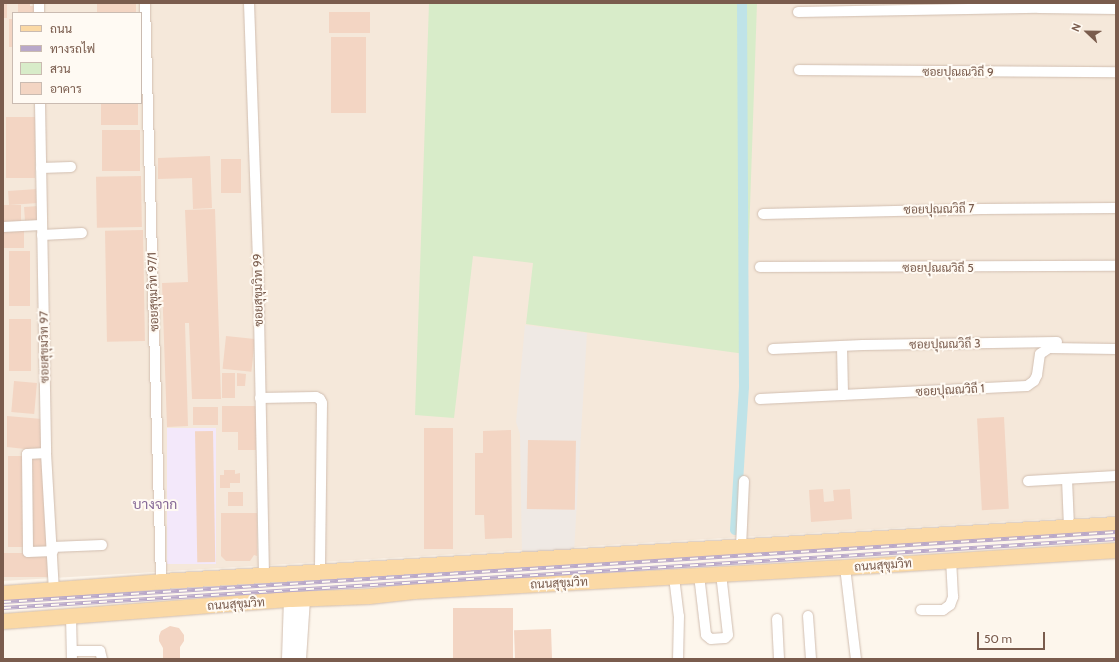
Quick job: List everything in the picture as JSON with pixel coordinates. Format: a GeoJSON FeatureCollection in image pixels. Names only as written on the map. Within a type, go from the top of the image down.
{"type":"FeatureCollection","features":[{"type":"Feature","properties":{"kind":"main road","name":"ถนนสุขุมวิท"},"geometry":{"type":"LineString","coordinates":[[3,593],[1116,524]]}},
{"type":"Feature","properties":{"kind":"main road"},"geometry":{"type":"LineString","coordinates":[[881,538],[883,564]]}},
{"type":"Feature","properties":{"kind":"main road","name":"ถนนสุขุมวิท"},"geometry":{"type":"LineString","coordinates":[[3,620],[297,599],[369,596],[414,591],[1116,550]]}},
{"type":"Feature","properties":{"kind":"main road"},"geometry":{"type":"LineString","coordinates":[[297,575],[297,599]]}},
{"type":"Feature","properties":{"kind":"street","name":"ซอยสุขุมวิท 97/1"},"geometry":{"type":"LineString","coordinates":[[145,3],[162,582]]}},
{"type":"Feature","properties":{"kind":"street","name":"ซอยสุขุมวิท 99"},"geometry":{"type":"LineString","coordinates":[[249,3],[258,264],[264,576]]}},
{"type":"Feature","properties":{"kind":"street"},"geometry":{"type":"LineString","coordinates":[[798,12],[1116,9]]}},
{"type":"Feature","properties":{"kind":"street","name":"ซอยปุณณวิถี 9"},"geometry":{"type":"LineString","coordinates":[[799,70],[1116,72]]}},
{"type":"Feature","properties":{"kind":"street","name":"ซอยสุขุมวิท 97"},"geometry":{"type":"LineString","coordinates":[[40,104],[46,453],[53,549],[54,590]]}},
{"type":"Feature","properties":{"kind":"street"},"geometry":{"type":"LineString","coordinates":[[41,168],[70,167]]}},
{"type":"Feature","properties":{"kind":"street","name":"ซอยปุณณวิถี 7"},"geometry":{"type":"LineString","coordinates":[[763,214],[982,209],[1116,208]]}},
{"type":"Feature","properties":{"kind":"street"},"geometry":{"type":"LineString","coordinates":[[3,227],[82,233]]}},
{"type":"Feature","properties":{"kind":"street","name":"ซอยปุณณวิถี 5"},"geometry":{"type":"LineString","coordinates":[[760,267],[1116,266]]}},
{"type":"Feature","properties":{"kind":"street","name":"ซอยปุณณวิถี 3"},"geometry":{"type":"LineString","coordinates":[[773,349],[1035,342],[1116,343]]}},
{"type":"Feature","properties":{"kind":"street"},"geometry":{"type":"LineString","coordinates":[[842,346],[843,395]]}},
{"type":"Feature","properties":{"kind":"street","name":"ซอยปุณณวิถี 1"},"geometry":{"type":"LineString","coordinates":[[760,399],[1027,386],[1034,382],[1037,375],[1040,354],[1049,348],[1116,349]]}},
{"type":"Feature","properties":{"kind":"street"},"geometry":{"type":"LineString","coordinates":[[260,398],[316,397],[320,399],[322,403],[320,573]]}},
{"type":"Feature","properties":{"kind":"street"},"geometry":{"type":"LineString","coordinates":[[46,453],[27,454],[28,552],[102,545]]}},
{"type":"Feature","properties":{"kind":"street"},"geometry":{"type":"LineString","coordinates":[[1028,481],[1116,476]]}},
{"type":"Feature","properties":{"kind":"street"},"geometry":{"type":"LineString","coordinates":[[1067,479],[1069,527]]}},
{"type":"Feature","properties":{"kind":"street"},"geometry":{"type":"LineString","coordinates":[[741,547],[744,481]]}},
{"type":"Feature","properties":{"kind":"street"},"geometry":{"type":"LineString","coordinates":[[921,610],[943,610],[950,605],[953,597],[951,560]]}},
{"type":"Feature","properties":{"kind":"street"},"geometry":{"type":"LineString","coordinates":[[845,567],[856,659]]}},
{"type":"Feature","properties":{"kind":"street"},"geometry":{"type":"LineString","coordinates":[[699,575],[706,635],[711,639],[725,638],[728,635],[721,574]]}},
{"type":"Feature","properties":{"kind":"street"},"geometry":{"type":"LineString","coordinates":[[674,576],[679,616],[678,659]]}},
{"type":"Feature","properties":{"kind":"street"},"geometry":{"type":"LineString","coordinates":[[289,659],[297,599]]}},
{"type":"Feature","properties":{"kind":"street"},"geometry":{"type":"LineString","coordinates":[[297,599],[299,659]]}},
{"type":"Feature","properties":{"kind":"street"},"geometry":{"type":"LineString","coordinates":[[71,616],[72,655],[100,651],[102,659]]}},
{"type":"Feature","properties":{"kind":"street"},"geometry":{"type":"LineString","coordinates":[[808,616],[811,659]]}},
{"type":"Feature","properties":{"kind":"street"},"geometry":{"type":"LineString","coordinates":[[777,619],[779,659]]}},
{"type":"Feature","properties":{"kind":"shaded area"},"geometry":{"type":"Polygon","coordinates":[[[3,3],[1116,3],[1116,515],[3,581],[3,3]]]}},
{"type":"Feature","properties":{"kind":"shaded area"},"geometry":{"type":"Polygon","coordinates":[[[525,325],[587,333],[574,552],[522,555],[520,434],[516,422],[525,325]]]}},
{"type":"Feature","properties":{"kind":"shaded area"},"geometry":{"type":"Polygon","coordinates":[[[167,428],[216,428],[216,564],[167,564],[167,428]]]}},
{"type":"Feature","properties":{"kind":"green space"},"geometry":{"type":"Polygon","coordinates":[[[429,3],[757,3],[745,354],[526,324],[533,263],[473,256],[454,418],[415,415],[429,3]]]}},
{"type":"Feature","properties":{"kind":"building"},"geometry":{"type":"Polygon","coordinates":[[[3,3],[7,3],[7,18],[3,18],[3,3]]]}},
{"type":"Feature","properties":{"kind":"building"},"geometry":{"type":"Polygon","coordinates":[[[18,3],[30,3],[30,6],[34,6],[34,12],[18,12],[18,3]]]}},
{"type":"Feature","properties":{"kind":"building"},"geometry":{"type":"Polygon","coordinates":[[[97,3],[136,3],[136,12],[97,12],[97,3]]]}},
{"type":"Feature","properties":{"kind":"building"},"geometry":{"type":"Polygon","coordinates":[[[329,12],[370,12],[370,33],[329,33],[329,12]]]}},
{"type":"Feature","properties":{"kind":"building"},"geometry":{"type":"Polygon","coordinates":[[[9,19],[12,19],[12,47],[9,47],[9,19]]]}},
{"type":"Feature","properties":{"kind":"building"},"geometry":{"type":"Polygon","coordinates":[[[331,37],[366,37],[366,113],[331,113],[331,37]]]}},
{"type":"Feature","properties":{"kind":"building"},"geometry":{"type":"Polygon","coordinates":[[[101,104],[138,104],[138,125],[101,125],[101,104]]]}},
{"type":"Feature","properties":{"kind":"building"},"geometry":{"type":"Polygon","coordinates":[[[6,117],[35,117],[35,178],[6,178],[6,117]]]}},
{"type":"Feature","properties":{"kind":"building"},"geometry":{"type":"Polygon","coordinates":[[[102,130],[140,130],[140,171],[102,171],[102,130]]]}},
{"type":"Feature","properties":{"kind":"building"},"geometry":{"type":"Polygon","coordinates":[[[210,156],[212,208],[193,209],[192,178],[158,179],[158,158],[210,156]]]}},
{"type":"Feature","properties":{"kind":"building"},"geometry":{"type":"Polygon","coordinates":[[[221,159],[241,159],[241,193],[221,193],[221,159]]]}},
{"type":"Feature","properties":{"kind":"building"},"geometry":{"type":"Polygon","coordinates":[[[141,176],[142,227],[97,228],[96,177],[141,176]]]}},
{"type":"Feature","properties":{"kind":"building"},"geometry":{"type":"Polygon","coordinates":[[[37,189],[38,203],[9,205],[8,191],[37,189]]]}},
{"type":"Feature","properties":{"kind":"building"},"geometry":{"type":"Polygon","coordinates":[[[3,205],[21,205],[21,222],[3,222],[3,205]]]}},
{"type":"Feature","properties":{"kind":"building"},"geometry":{"type":"Polygon","coordinates":[[[39,206],[40,221],[25,222],[24,207],[39,206]]]}},
{"type":"Feature","properties":{"kind":"building"},"geometry":{"type":"Polygon","coordinates":[[[215,209],[221,399],[192,399],[189,323],[185,323],[188,426],[167,427],[162,283],[188,282],[185,210],[215,209]]]}},
{"type":"Feature","properties":{"kind":"building"},"geometry":{"type":"Polygon","coordinates":[[[4,229],[24,229],[24,248],[4,248],[4,229]]]}},
{"type":"Feature","properties":{"kind":"building"},"geometry":{"type":"Polygon","coordinates":[[[143,230],[145,341],[107,342],[105,231],[143,230]]]}},
{"type":"Feature","properties":{"kind":"building"},"geometry":{"type":"Polygon","coordinates":[[[9,251],[30,251],[30,306],[9,306],[9,251]]]}},
{"type":"Feature","properties":{"kind":"building"},"geometry":{"type":"Polygon","coordinates":[[[9,319],[31,319],[31,371],[9,371],[9,319]]]}},
{"type":"Feature","properties":{"kind":"building"},"geometry":{"type":"Polygon","coordinates":[[[226,336],[255,339],[251,372],[223,369],[226,336]]]}},
{"type":"Feature","properties":{"kind":"building"},"geometry":{"type":"Polygon","coordinates":[[[222,373],[235,373],[235,398],[222,398],[222,373]]]}},
{"type":"Feature","properties":{"kind":"building"},"geometry":{"type":"Polygon","coordinates":[[[237,373],[246,374],[245,386],[237,386],[237,373]]]}},
{"type":"Feature","properties":{"kind":"building"},"geometry":{"type":"Polygon","coordinates":[[[14,381],[37,383],[34,414],[11,412],[14,381]]]}},
{"type":"Feature","properties":{"kind":"building"},"geometry":{"type":"Polygon","coordinates":[[[222,406],[256,406],[256,450],[238,450],[238,432],[222,432],[222,406]]]}},
{"type":"Feature","properties":{"kind":"building"},"geometry":{"type":"Polygon","coordinates":[[[193,407],[218,407],[218,425],[193,425],[193,407]]]}},
{"type":"Feature","properties":{"kind":"building"},"geometry":{"type":"Polygon","coordinates":[[[7,416],[42,419],[43,451],[7,447],[7,416]]]}},
{"type":"Feature","properties":{"kind":"building"},"geometry":{"type":"Polygon","coordinates":[[[1004,417],[1009,509],[982,510],[977,418],[1004,417]]]}},
{"type":"Feature","properties":{"kind":"building"},"geometry":{"type":"Polygon","coordinates":[[[424,428],[453,428],[453,549],[424,549],[424,428]]]}},
{"type":"Feature","properties":{"kind":"building"},"geometry":{"type":"Polygon","coordinates":[[[511,430],[512,538],[485,539],[484,515],[475,515],[475,453],[483,453],[483,431],[511,430]]]}},
{"type":"Feature","properties":{"kind":"building"},"geometry":{"type":"Polygon","coordinates":[[[195,431],[213,431],[215,562],[197,562],[195,431]]]}},
{"type":"Feature","properties":{"kind":"building"},"geometry":{"type":"Polygon","coordinates":[[[528,440],[576,441],[575,510],[527,509],[528,440]]]}},
{"type":"Feature","properties":{"kind":"building"},"geometry":{"type":"Polygon","coordinates":[[[8,456],[25,456],[25,547],[8,547],[8,456]]]}},
{"type":"Feature","properties":{"kind":"building"},"geometry":{"type":"Polygon","coordinates":[[[29,458],[46,458],[48,549],[31,549],[29,458]]]}},
{"type":"Feature","properties":{"kind":"building"},"geometry":{"type":"Polygon","coordinates":[[[224,470],[235,470],[235,474],[240,473],[240,483],[230,483],[230,488],[220,488],[220,475],[224,475],[224,470]]]}},
{"type":"Feature","properties":{"kind":"building"},"geometry":{"type":"Polygon","coordinates":[[[823,489],[824,502],[834,501],[833,490],[850,489],[852,519],[811,522],[809,490],[823,489]]]}},
{"type":"Feature","properties":{"kind":"building"},"geometry":{"type":"Polygon","coordinates":[[[228,492],[243,492],[243,506],[228,506],[228,492]]]}},
{"type":"Feature","properties":{"kind":"building"},"geometry":{"type":"Polygon","coordinates":[[[221,513],[257,513],[257,556],[254,555],[250,561],[226,561],[221,556],[221,513]]]}},
{"type":"Feature","properties":{"kind":"building"},"geometry":{"type":"Polygon","coordinates":[[[3,553],[52,553],[52,577],[3,577],[3,553]]]}},
{"type":"Feature","properties":{"kind":"building"},"geometry":{"type":"Polygon","coordinates":[[[453,608],[513,608],[513,659],[453,659],[453,608]]]}},
{"type":"Feature","properties":{"kind":"building"},"geometry":{"type":"Polygon","coordinates":[[[170,626],[179,628],[184,635],[184,641],[180,647],[180,659],[163,659],[163,648],[159,641],[159,636],[161,631],[170,626]]]}},
{"type":"Feature","properties":{"kind":"building"},"geometry":{"type":"Polygon","coordinates":[[[551,629],[552,659],[515,659],[514,630],[551,629]]]}},
{"type":"Feature","properties":{"kind":"waterway"},"geometry":{"type":"LineString","coordinates":[[735,530],[744,387],[742,3]]}},
{"type":"Feature","properties":{"kind":"railway"},"geometry":{"type":"LineString","coordinates":[[3,602],[1116,532]]}},
{"type":"Feature","properties":{"kind":"railway"},"geometry":{"type":"LineString","coordinates":[[3,608],[1116,539]]}},
{"type":"Feature","properties":{"kind":"district","name":"บางจาก"},"geometry":{"type":"Point","coordinates":[155,504]}}]}
